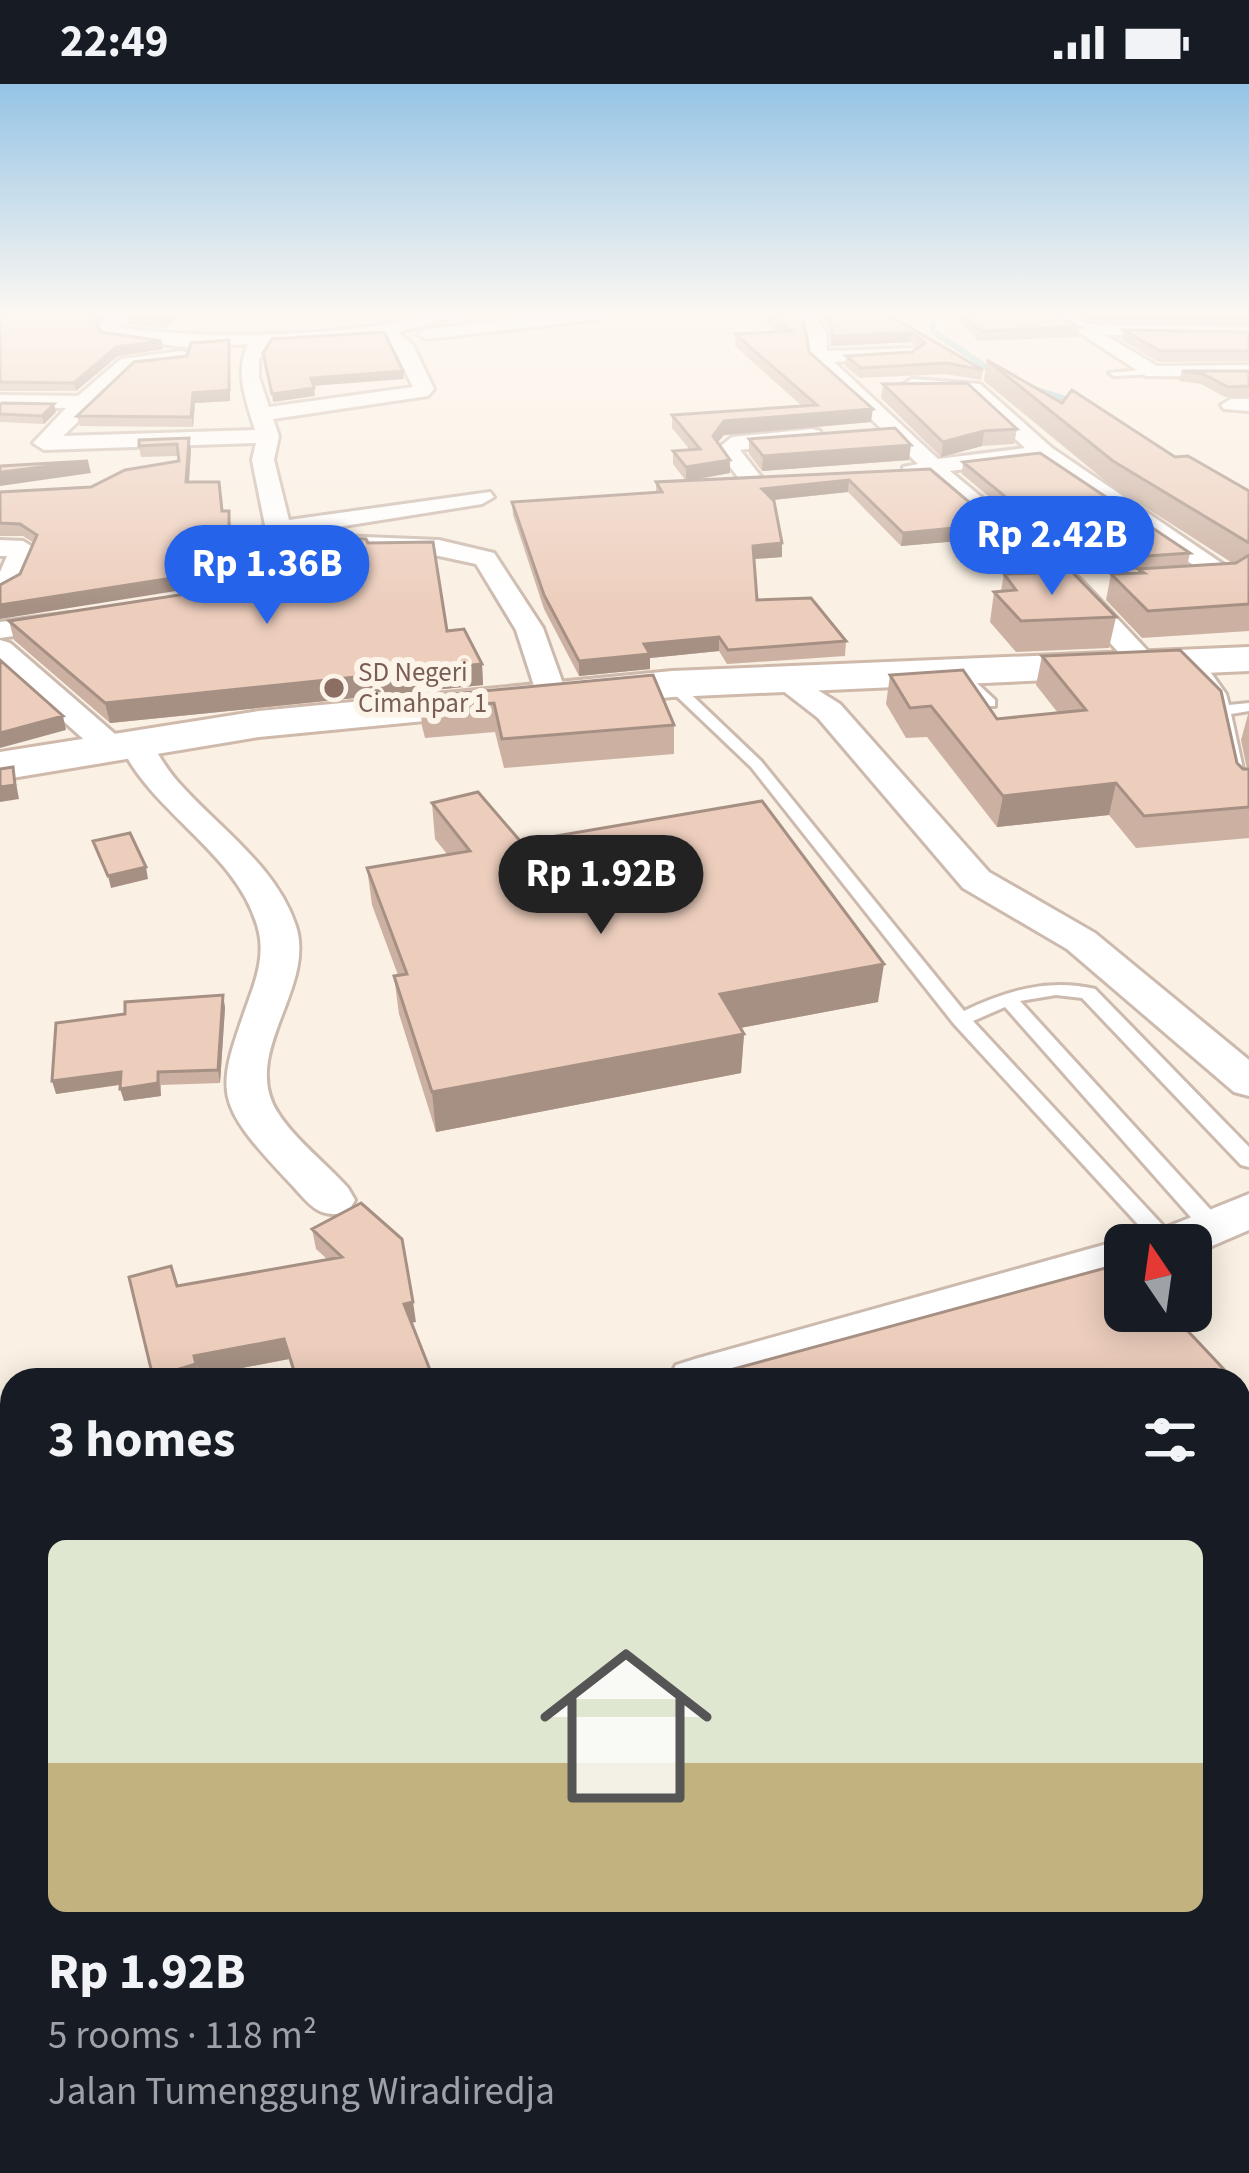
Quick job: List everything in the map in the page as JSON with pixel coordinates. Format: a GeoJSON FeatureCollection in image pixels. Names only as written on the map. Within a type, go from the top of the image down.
{"type":"FeatureCollection","features":[{"type":"Feature","properties":{"kind":"street"},"geometry":{"type":"LineString","coordinates":[[74,411],[44,443],[265,437]]}},
{"type":"Feature","properties":{"kind":"street"},"geometry":{"type":"LineString","coordinates":[[258,411],[292,527]]}},
{"type":"Feature","properties":{"kind":"street"},"geometry":{"type":"LineString","coordinates":[[203,463],[265,437],[353,411]]}},
{"type":"Feature","properties":{"kind":"street"},"geometry":{"type":"LineString","coordinates":[[876,411],[935,470],[1072,586],[1103,624],[1147,664]]}},
{"type":"Feature","properties":{"kind":"street"},"geometry":{"type":"LineString","coordinates":[[1001,411],[1044,453],[1239,576]]}},
{"type":"Feature","properties":{"kind":"street"},"geometry":{"type":"LineString","coordinates":[[716,485],[763,482],[728,449],[732,444],[832,435]]}},
{"type":"Feature","properties":{"kind":"street"},"geometry":{"type":"LineString","coordinates":[[899,437],[983,457]]}},
{"type":"Feature","properties":{"kind":"street"},"geometry":{"type":"LineString","coordinates":[[893,473],[935,470],[983,457],[1044,453]]}},
{"type":"Feature","properties":{"kind":"street"},"geometry":{"type":"LineString","coordinates":[[166,606],[237,594],[238,566],[292,527],[482,497]]}},
{"type":"Feature","properties":{"kind":"street"},"geometry":{"type":"LineString","coordinates":[[292,527],[336,543],[439,548],[485,558],[500,574],[514,612],[529,628],[552,694]]}},
{"type":"Feature","properties":{"kind":"street"},"geometry":{"type":"LineString","coordinates":[[0,548],[23,549],[0,588]]}},
{"type":"Feature","properties":{"kind":"street"},"geometry":{"type":"LineString","coordinates":[[1184,580],[1239,576]]}},
{"type":"Feature","properties":{"kind":"street"},"geometry":{"type":"LineString","coordinates":[[1072,586],[1117,584]]}},
{"type":"Feature","properties":{"kind":"street"},"geometry":{"type":"LineString","coordinates":[[0,630],[96,618]]}},
{"type":"Feature","properties":{"kind":"street"},"geometry":{"type":"LineString","coordinates":[[0,649],[124,745],[237,856],[278,928],[284,956],[248,1050],[245,1084],[254,1112],[331,1200]]}},
{"type":"Feature","properties":{"kind":"street"},"geometry":{"type":"LineString","coordinates":[[0,766],[259,724],[552,694],[672,684],[1249,659]]}},
{"type":"Feature","properties":{"kind":"street"},"geometry":{"type":"LineString","coordinates":[[789,681],[829,711],[976,880],[1081,941],[1249,1082]]}},
{"type":"Feature","properties":{"kind":"street"},"geometry":{"type":"LineString","coordinates":[[739,1368],[1104,1269]]}},
{"type":"Feature","properties":{"kind":"lane"},"geometry":{"type":"LineString","coordinates":[[1196,662],[1220,694],[1240,793]]}},
{"type":"Feature","properties":{"kind":"lane"},"geometry":{"type":"LineString","coordinates":[[958,674],[990,704]]}},
{"type":"Feature","properties":{"kind":"lane"},"geometry":{"type":"LineString","coordinates":[[672,684],[756,764],[962,1019],[1191,1224]]}},
{"type":"Feature","properties":{"kind":"lane"},"geometry":{"type":"LineString","coordinates":[[1220,711],[1249,707]]}},
{"type":"Feature","properties":{"kind":"lane"},"geometry":{"type":"LineString","coordinates":[[962,1019],[1006,998],[1065,987],[1088,993],[1249,1160]]}},
{"type":"Feature","properties":{"kind":"lane"},"geometry":{"type":"LineString","coordinates":[[1006,998],[1193,1224]]}},
{"type":"Feature","properties":{"kind":"building"},"geometry":{"type":"Polygon","coordinates":[[[0,411],[47,411],[42,416],[0,411]]]}},
{"type":"Feature","properties":{"kind":"building"},"geometry":{"type":"Polygon","coordinates":[[[82,411],[191,411],[191,417],[77,416],[82,411]]]}},
{"type":"Feature","properties":{"kind":"building"},"geometry":{"type":"Polygon","coordinates":[[[842,411],[724,421],[713,436],[730,460],[686,467],[673,451],[700,449],[672,415],[842,411]]]}},
{"type":"Feature","properties":{"kind":"building"},"geometry":{"type":"Polygon","coordinates":[[[911,411],[998,411],[1017,429],[984,431],[943,442],[911,411]]]}},
{"type":"Feature","properties":{"kind":"building"},"geometry":{"type":"Polygon","coordinates":[[[1051,411],[1105,411],[1175,457],[1188,456],[1249,491],[1249,543],[1113,461],[1051,411]]]}},
{"type":"Feature","properties":{"kind":"building"},"geometry":{"type":"Polygon","coordinates":[[[895,428],[911,445],[763,456],[749,439],[895,428]]]}},
{"type":"Feature","properties":{"kind":"building"},"geometry":{"type":"Polygon","coordinates":[[[189,438],[186,482],[219,482],[222,511],[229,511],[229,541],[218,553],[217,571],[0,605],[0,585],[20,574],[37,535],[20,524],[0,523],[0,492],[91,487],[125,470],[179,461],[177,444],[139,446],[139,440],[189,438]]]}},
{"type":"Feature","properties":{"kind":"building"},"geometry":{"type":"Polygon","coordinates":[[[1040,453],[1190,553],[1104,559],[1052,520],[1035,521],[963,462],[1040,453]]]}},
{"type":"Feature","properties":{"kind":"building"},"geometry":{"type":"Polygon","coordinates":[[[88,461],[3,472],[0,473],[0,466],[88,461]]]}},
{"type":"Feature","properties":{"kind":"building"},"geometry":{"type":"Polygon","coordinates":[[[930,469],[995,524],[903,533],[849,480],[762,489],[774,501],[782,543],[753,546],[757,600],[811,598],[846,641],[728,650],[719,637],[644,644],[650,654],[579,661],[544,595],[512,502],[662,492],[656,482],[930,469]]]}},
{"type":"Feature","properties":{"kind":"building"},"geometry":{"type":"Polygon","coordinates":[[[341,538],[368,543],[433,542],[447,631],[464,629],[482,664],[105,703],[9,621],[245,585],[251,562],[304,560],[300,542],[341,538]]]}},
{"type":"Feature","properties":{"kind":"building"},"geometry":{"type":"Polygon","coordinates":[[[1249,555],[1249,604],[1148,611],[1111,574],[1236,563],[1249,555]]]}},
{"type":"Feature","properties":{"kind":"building"},"geometry":{"type":"Polygon","coordinates":[[[1072,572],[1116,617],[1021,621],[994,592],[1016,590],[1004,574],[1072,572]]]}},
{"type":"Feature","properties":{"kind":"building"},"geometry":{"type":"Polygon","coordinates":[[[1180,650],[1221,691],[1237,763],[1249,769],[1249,807],[1144,816],[1116,783],[1003,796],[931,706],[910,708],[890,675],[963,670],[997,719],[1086,710],[1042,656],[1180,650]]]}},
{"type":"Feature","properties":{"kind":"building"},"geometry":{"type":"Polygon","coordinates":[[[0,660],[63,716],[0,733],[0,660]]]}},
{"type":"Feature","properties":{"kind":"building"},"geometry":{"type":"Polygon","coordinates":[[[653,675],[674,725],[502,739],[494,703],[423,709],[419,697],[653,675]]]}},
{"type":"Feature","properties":{"kind":"building"},"geometry":{"type":"Polygon","coordinates":[[[13,767],[15,785],[0,787],[0,769],[13,767]]]}},
{"type":"Feature","properties":{"kind":"building"},"geometry":{"type":"Polygon","coordinates":[[[478,792],[521,842],[762,801],[884,964],[720,994],[744,1034],[432,1092],[394,976],[407,974],[367,868],[470,851],[432,803],[478,792]]]}},
{"type":"Feature","properties":{"kind":"building"},"geometry":{"type":"Polygon","coordinates":[[[130,833],[146,867],[108,876],[93,841],[130,833]]]}},
{"type":"Feature","properties":{"kind":"building"},"geometry":{"type":"Polygon","coordinates":[[[223,995],[218,1070],[158,1072],[158,1083],[120,1089],[121,1072],[52,1081],[56,1023],[125,1014],[125,1002],[223,995]]]}},
{"type":"Feature","properties":{"kind":"building"},"geometry":{"type":"Polygon","coordinates":[[[361,1203],[402,1239],[413,1302],[404,1304],[429,1368],[293,1368],[284,1339],[194,1356],[196,1364],[183,1368],[151,1368],[129,1277],[171,1266],[177,1286],[342,1257],[312,1229],[361,1203]]]}},
{"type":"Feature","properties":{"kind":"building"},"geometry":{"type":"Polygon","coordinates":[[[1104,1268],[1104,1332],[1189,1332],[1223,1368],[737,1368],[1104,1268]]]}},
{"type":"Feature","properties":{"kind":"waterway"},"geometry":{"type":"LineString","coordinates":[[1104,414],[1181,463]]}},
{"type":"Feature","properties":{"kind":"place","name":"SD Negeri Cimahpar 1"},"geometry":{"type":"Point","coordinates":[334,688]}}]}
